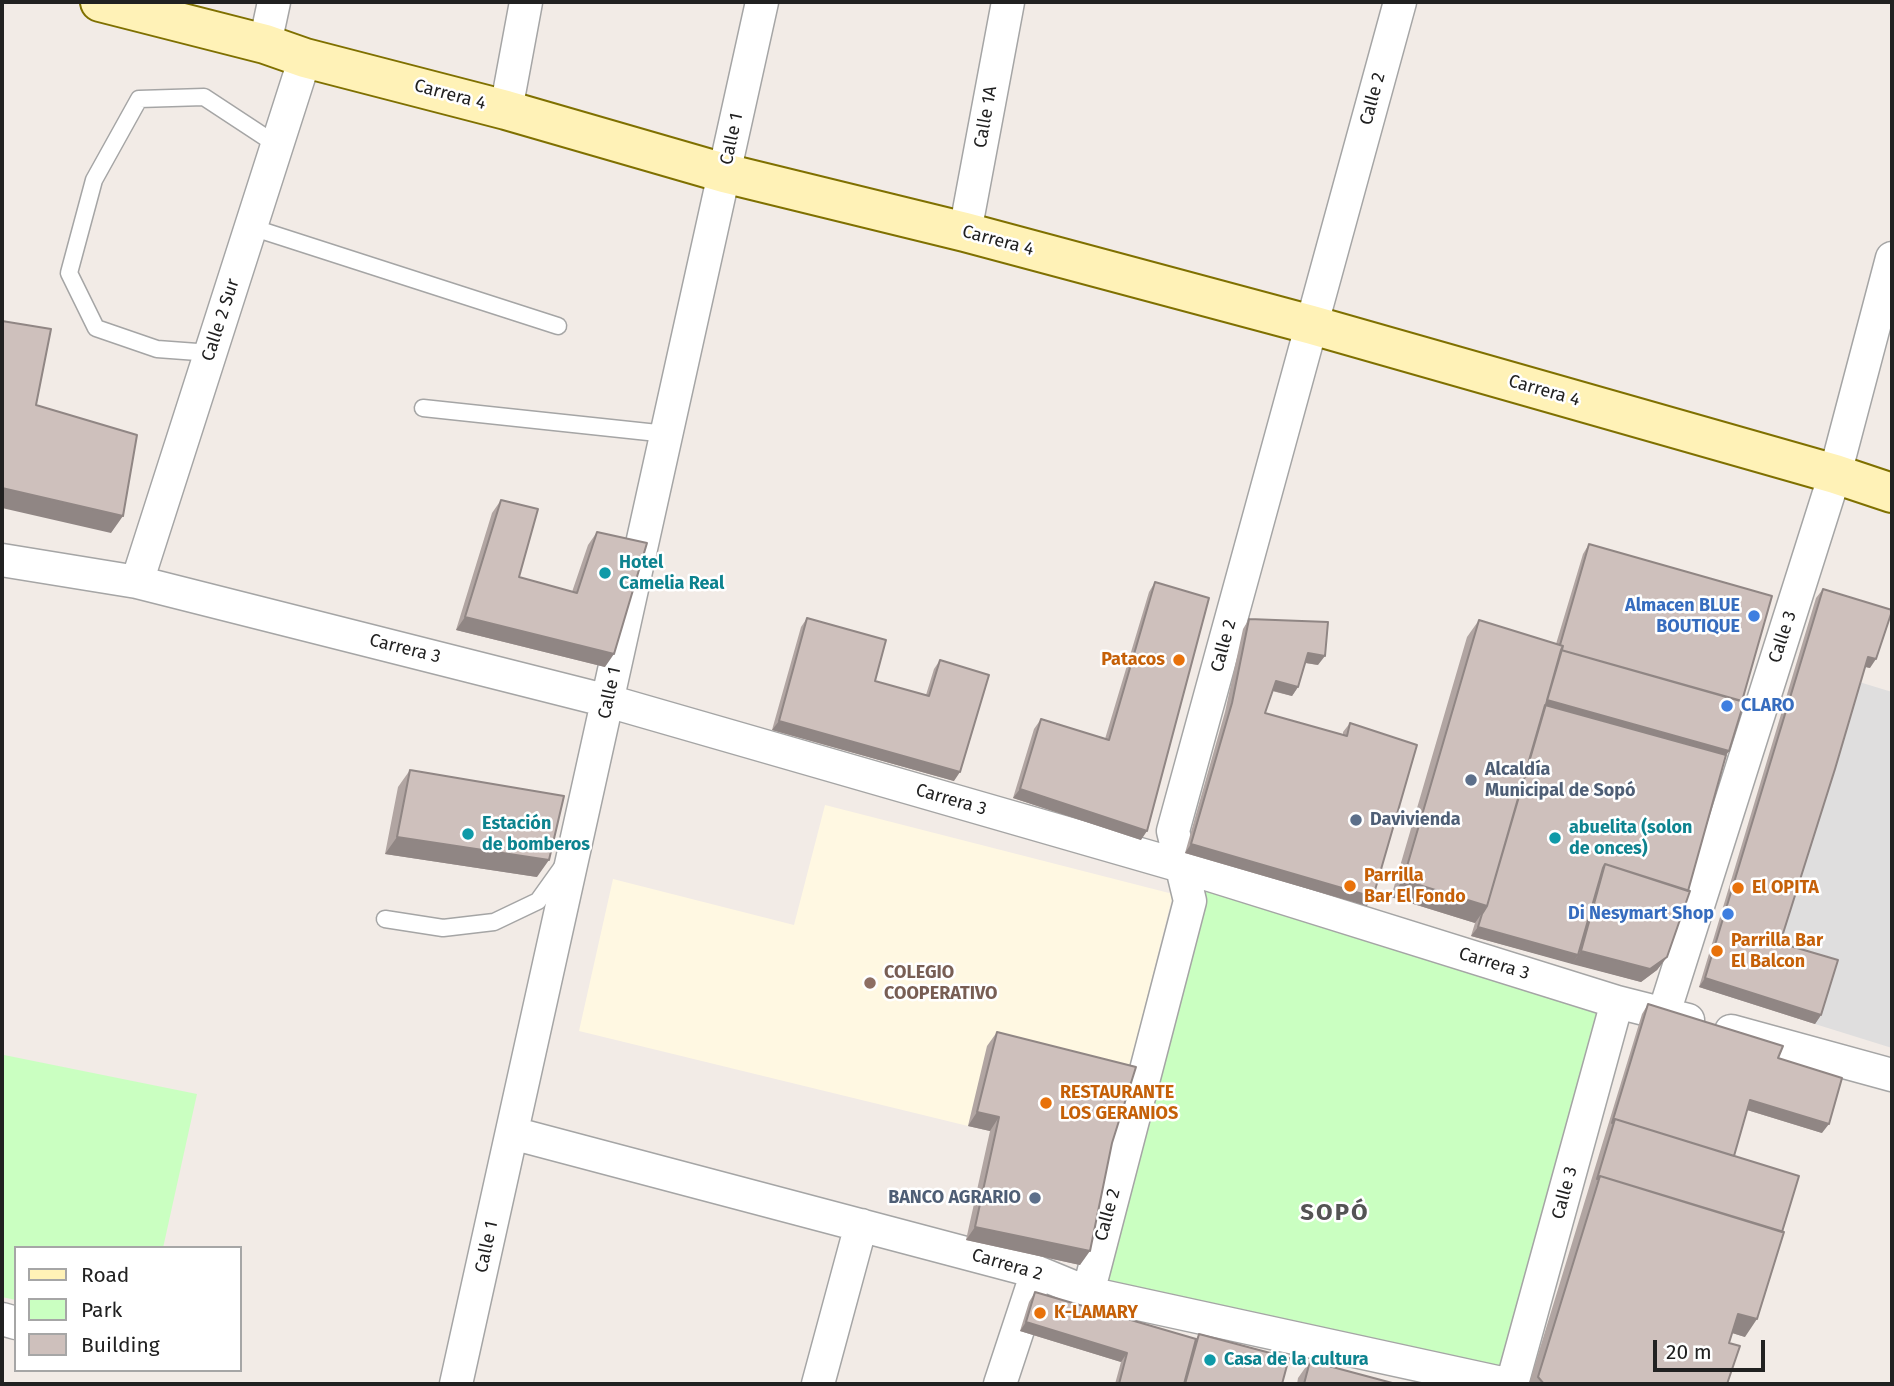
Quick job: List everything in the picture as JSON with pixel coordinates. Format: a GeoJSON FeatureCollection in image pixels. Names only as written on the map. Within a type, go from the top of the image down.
{"type":"FeatureCollection","features":[{"type":"Feature","properties":{"kind":"main road","name":"Carrera 4"},"geometry":{"type":"LineString","coordinates":[[100,2],[506,110],[724,173],[965,232],[1312,325],[1835,474],[1892,493]]}},
{"type":"Feature","properties":{"kind":"street"},"geometry":{"type":"LineString","coordinates":[[265,44],[274,2]]}},
{"type":"Feature","properties":{"kind":"street"},"geometry":{"type":"LineString","coordinates":[[506,110],[526,2]]}},
{"type":"Feature","properties":{"kind":"street","name":"Calle 1"},"geometry":{"type":"LineString","coordinates":[[456,1384],[762,2]]}},
{"type":"Feature","properties":{"kind":"street","name":"Calle 1A"},"geometry":{"type":"LineString","coordinates":[[965,232],[1007,2]]}},
{"type":"Feature","properties":{"kind":"street","name":"Calle 2"},"geometry":{"type":"LineString","coordinates":[[1088,1293],[1190,901],[1173,831],[1400,2]]}},
{"type":"Feature","properties":{"kind":"street","name":"Calle 2 Sur"},"geometry":{"type":"LineString","coordinates":[[137,582],[305,58]]}},
{"type":"Feature","properties":{"kind":"street","name":"Calle 3"},"geometry":{"type":"LineString","coordinates":[[1664,1013],[1835,474],[1892,258]]}},
{"type":"Feature","properties":{"kind":"street","name":"Carrera 3"},"geometry":{"type":"LineString","coordinates":[[2,560],[137,582],[608,701],[1181,866],[1617,1002],[1892,1075]]}},
{"type":"Feature","properties":{"kind":"street","name":"Calle 3"},"geometry":{"type":"LineString","coordinates":[[1513,1384],[1617,1002]]}},
{"type":"Feature","properties":{"kind":"street","name":"Carrera 2"},"geometry":{"type":"LineString","coordinates":[[512,1133],[1037,1272],[1088,1293],[1506,1384]]}},
{"type":"Feature","properties":{"kind":"street"},"geometry":{"type":"LineString","coordinates":[[818,1384],[861,1225]]}},
{"type":"Feature","properties":{"kind":"street"},"geometry":{"type":"LineString","coordinates":[[1000,1384],[1037,1272]]}},
{"type":"Feature","properties":{"kind":"lane"},"geometry":{"type":"LineString","coordinates":[[211,353],[157,349],[96,328],[69,273],[94,180],[139,99],[204,97],[277,145]]}},
{"type":"Feature","properties":{"kind":"lane"},"geometry":{"type":"LineString","coordinates":[[251,227],[558,326]]}},
{"type":"Feature","properties":{"kind":"lane"},"geometry":{"type":"LineString","coordinates":[[423,408],[667,434]]}},
{"type":"Feature","properties":{"kind":"lane"},"geometry":{"type":"LineString","coordinates":[[385,919],[443,928],[494,922],[537,901],[575,850]]}},
{"type":"Feature","properties":{"kind":"shaded area"},"geometry":{"type":"Polygon","coordinates":[[[1856,681],[1892,692],[1892,1048],[1815,1024],[1774,952],[1856,681]]]}},
{"type":"Feature","properties":{"kind":"shaded area","name":"COLEGIO COOPERATIVO"},"geometry":{"type":"Polygon","coordinates":[[[825,805],[1173,894],[1126,1081],[988,1046],[968,1126],[579,1031],[613,879],[794,925],[825,805]]]}},
{"type":"Feature","properties":{"kind":"green space"},"geometry":{"type":"Polygon","coordinates":[[[1181,866],[1617,1002],[1512,1384],[1088,1293],[1190,901],[1181,866]]]}},
{"type":"Feature","properties":{"kind":"green space"},"geometry":{"type":"Polygon","coordinates":[[[4,1055],[197,1094],[163,1246],[14,1246],[14,1300],[2,1297],[4,1055]]]}},
{"type":"Feature","properties":{"kind":"building"},"geometry":{"type":"Polygon","coordinates":[[[2,321],[51,329],[36,405],[137,435],[123,516],[2,488],[2,321]]]}},
{"type":"Feature","properties":{"kind":"building","name":"Hotel Camelia Real"},"geometry":{"type":"Polygon","coordinates":[[[501,500],[538,509],[519,577],[577,593],[597,532],[647,543],[614,654],[465,617],[501,500]]]}},
{"type":"Feature","properties":{"kind":"building"},"geometry":{"type":"Polygon","coordinates":[[[1589,544],[1772,596],[1742,701],[1561,650],[1563,646],[1560,645],[1589,544]]]}},
{"type":"Feature","properties":{"kind":"building"},"geometry":{"type":"Polygon","coordinates":[[[1155,582],[1209,598],[1147,831],[1020,789],[1041,719],[1109,740],[1155,582]]]}},
{"type":"Feature","properties":{"kind":"building"},"geometry":{"type":"Polygon","coordinates":[[[1823,589],[1892,611],[1876,659],[1868,657],[1780,943],[1838,960],[1821,1015],[1705,978],[1823,589]]]}},
{"type":"Feature","properties":{"kind":"building"},"geometry":{"type":"Polygon","coordinates":[[[807,618],[886,640],[875,681],[929,696],[940,660],[989,675],[960,772],[779,721],[807,618]]]}},
{"type":"Feature","properties":{"kind":"building"},"geometry":{"type":"Polygon","coordinates":[[[1249,619],[1328,622],[1325,656],[1308,653],[1298,687],[1276,681],[1265,713],[1347,736],[1350,723],[1417,745],[1373,897],[1191,844],[1232,703],[1249,619]]]}},
{"type":"Feature","properties":{"kind":"building","name":"Alcaldía Municipal de Sopó"},"geometry":{"type":"Polygon","coordinates":[[[1479,620],[1563,646],[1487,906],[1403,880],[1479,620]]]}},
{"type":"Feature","properties":{"kind":"building"},"geometry":{"type":"Polygon","coordinates":[[[1561,650],[1744,702],[1729,751],[1547,700],[1561,650]]]}},
{"type":"Feature","properties":{"kind":"building"},"geometry":{"type":"Polygon","coordinates":[[[1545,705],[1726,755],[1688,891],[1605,864],[1578,955],[1478,927],[1487,906],[1545,705]]]}},
{"type":"Feature","properties":{"kind":"building","name":"Estación de bomberos"},"geometry":{"type":"Polygon","coordinates":[[[410,770],[564,796],[549,860],[397,837],[410,770]]]}},
{"type":"Feature","properties":{"kind":"building"},"geometry":{"type":"Polygon","coordinates":[[[1605,864],[1690,891],[1667,957],[1650,969],[1581,951],[1605,864]]]}},
{"type":"Feature","properties":{"kind":"building"},"geometry":{"type":"Polygon","coordinates":[[[1648,1004],[1783,1046],[1778,1058],[1842,1078],[1829,1124],[1750,1100],[1734,1156],[1615,1119],[1612,1123],[1648,1004]]]}},
{"type":"Feature","properties":{"kind":"building"},"geometry":{"type":"Polygon","coordinates":[[[997,1032],[1136,1067],[1112,1143],[1090,1251],[975,1227],[999,1117],[977,1112],[997,1032]]]}},
{"type":"Feature","properties":{"kind":"building"},"geometry":{"type":"Polygon","coordinates":[[[1615,1119],[1799,1176],[1782,1232],[1600,1176],[1597,1179],[1615,1119]]]}},
{"type":"Feature","properties":{"kind":"building"},"geometry":{"type":"Polygon","coordinates":[[[1600,1176],[1784,1232],[1757,1319],[1738,1314],[1729,1343],[1740,1346],[1727,1384],[1544,1384],[1538,1377],[1600,1176]]]}},
{"type":"Feature","properties":{"kind":"building"},"geometry":{"type":"Polygon","coordinates":[[[1035,1292],[1196,1339],[1184,1384],[1119,1384],[1127,1353],[1026,1322],[1035,1292]]]}},
{"type":"Feature","properties":{"kind":"building"},"geometry":{"type":"Polygon","coordinates":[[[1199,1334],[1289,1358],[1282,1384],[1185,1384],[1199,1334]]]}},
{"type":"Feature","properties":{"kind":"building"},"geometry":{"type":"Polygon","coordinates":[[[1310,1361],[1396,1384],[1304,1384],[1310,1361]]]}},
{"type":"Feature","properties":{"kind":"place","name":"Hotel Camelia Real"},"geometry":{"type":"Point","coordinates":[605,573]}},
{"type":"Feature","properties":{"kind":"place","name":"Almacen BLUE BOUTIQUE"},"geometry":{"type":"Point","coordinates":[1754,616]}},
{"type":"Feature","properties":{"kind":"place","name":"Patacos"},"geometry":{"type":"Point","coordinates":[1179,660]}},
{"type":"Feature","properties":{"kind":"place","name":"CLARO"},"geometry":{"type":"Point","coordinates":[1727,706]}},
{"type":"Feature","properties":{"kind":"place","name":"Alcaldía Municipal de Sopó"},"geometry":{"type":"Point","coordinates":[1471,780]}},
{"type":"Feature","properties":{"kind":"place","name":"Davivienda"},"geometry":{"type":"Point","coordinates":[1356,820]}},
{"type":"Feature","properties":{"kind":"place","name":"Estación de bomberos"},"geometry":{"type":"Point","coordinates":[468,834]}},
{"type":"Feature","properties":{"kind":"place","name":"abuelita (solon de onces)"},"geometry":{"type":"Point","coordinates":[1555,838]}},
{"type":"Feature","properties":{"kind":"place","name":"Parrilla Bar El Fondo"},"geometry":{"type":"Point","coordinates":[1350,886]}},
{"type":"Feature","properties":{"kind":"place","name":"El OPITA"},"geometry":{"type":"Point","coordinates":[1738,888]}},
{"type":"Feature","properties":{"kind":"place","name":"Di Nesymart Shop"},"geometry":{"type":"Point","coordinates":[1728,914]}},
{"type":"Feature","properties":{"kind":"place","name":"Parrilla Bar El Balcon"},"geometry":{"type":"Point","coordinates":[1717,951]}},
{"type":"Feature","properties":{"kind":"place","name":"COLEGIO COOPERATIVO"},"geometry":{"type":"Point","coordinates":[870,983]}},
{"type":"Feature","properties":{"kind":"place","name":"RESTAURANTE LOS GERANIOS"},"geometry":{"type":"Point","coordinates":[1046,1103]}},
{"type":"Feature","properties":{"kind":"place","name":"BANCO AGRARIO"},"geometry":{"type":"Point","coordinates":[1035,1198]}},
{"type":"Feature","properties":{"kind":"place","name":"K-LAMARY"},"geometry":{"type":"Point","coordinates":[1040,1313]}},
{"type":"Feature","properties":{"kind":"place","name":"Casa de la cultura"},"geometry":{"type":"Point","coordinates":[1210,1360]}},
{"type":"Feature","properties":{"kind":"district","name":"SOPÓ"},"geometry":{"type":"Point","coordinates":[1335,1213]}}]}
